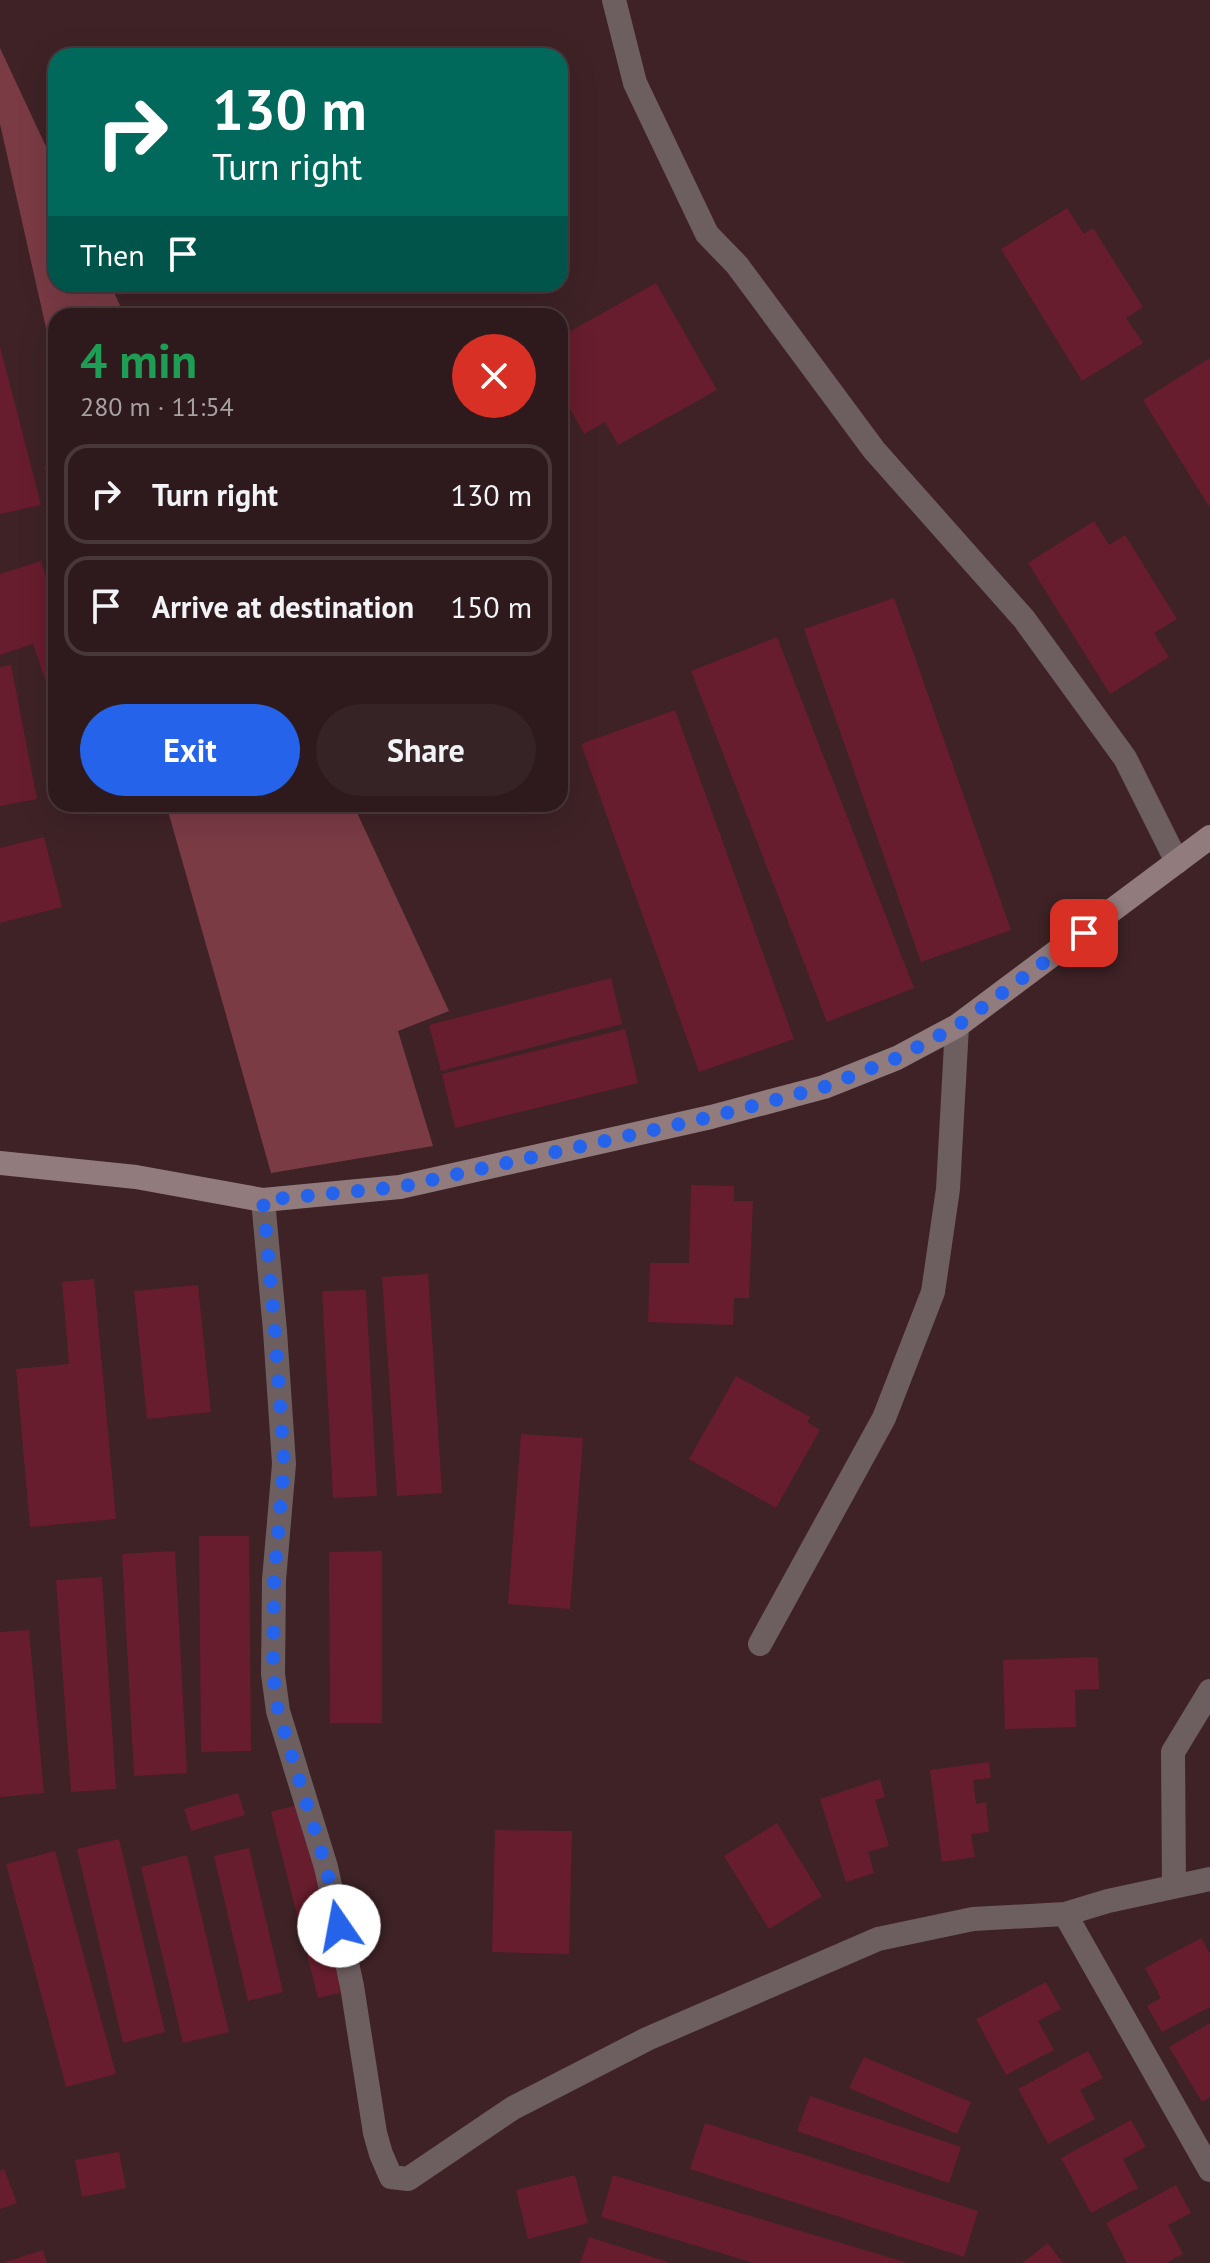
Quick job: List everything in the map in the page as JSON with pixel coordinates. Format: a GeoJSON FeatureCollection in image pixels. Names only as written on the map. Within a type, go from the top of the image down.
{"type":"FeatureCollection","features":[{"type":"Feature","properties":{"kind":"street"},"geometry":{"type":"LineString","coordinates":[[614,0],[635,83],[707,234],[737,265],[874,450],[1024,619],[1125,758],[1177,862]]}},
{"type":"Feature","properties":{"kind":"street"},"geometry":{"type":"LineString","coordinates":[[0,1163],[136,1177],[263,1200],[400,1187],[711,1117],[824,1087],[897,1058],[957,1026],[1210,837]]}},
{"type":"Feature","properties":{"kind":"street"},"geometry":{"type":"LineString","coordinates":[[760,1644],[884,1418],[933,1292],[948,1189],[957,1026]]}},
{"type":"Feature","properties":{"kind":"street"},"geometry":{"type":"LineString","coordinates":[[263,1200],[284,1464],[274,1580],[273,1674],[278,1711],[326,1867],[352,1986],[375,2133],[391,2177],[408,2179],[513,2108],[647,2039],[878,1939],[973,1919],[1065,1914],[1174,1885],[1210,1879]]}},
{"type":"Feature","properties":{"kind":"street"},"geometry":{"type":"LineString","coordinates":[[1174,1885],[1173,1752],[1210,1691]]}},
{"type":"Feature","properties":{"kind":"street"},"geometry":{"type":"LineString","coordinates":[[1065,1914],[1210,2170]]}},
{"type":"Feature","properties":{"kind":"shaded area"},"geometry":{"type":"Polygon","coordinates":[[[0,48],[48,151],[48,292],[114,292],[121,308],[48,308],[48,337],[0,124],[0,48]]]}},
{"type":"Feature","properties":{"kind":"shaded area"},"geometry":{"type":"Polygon","coordinates":[[[168,812],[357,812],[449,1011],[398,1031],[433,1146],[271,1173],[168,812]]]}},
{"type":"Feature","properties":{"kind":"building"},"geometry":{"type":"Polygon","coordinates":[[[1067,208],[1084,234],[1093,228],[1143,307],[1126,318],[1143,343],[1082,381],[1001,249],[1067,208]]]}},
{"type":"Feature","properties":{"kind":"building"},"geometry":{"type":"Polygon","coordinates":[[[656,283],[717,390],[618,445],[605,422],[584,434],[568,405],[568,332],[656,283]]]}},
{"type":"Feature","properties":{"kind":"building"},"geometry":{"type":"Polygon","coordinates":[[[0,346],[41,505],[0,514],[0,346]]]}},
{"type":"Feature","properties":{"kind":"building"},"geometry":{"type":"Polygon","coordinates":[[[1210,358],[1210,508],[1143,400],[1210,358]]]}},
{"type":"Feature","properties":{"kind":"building"},"geometry":{"type":"Polygon","coordinates":[[[1094,521],[1109,545],[1125,535],[1177,619],[1154,633],[1169,657],[1110,694],[1028,563],[1094,521]]]}},
{"type":"Feature","properties":{"kind":"building"},"geometry":{"type":"Polygon","coordinates":[[[41,561],[48,583],[48,678],[45,679],[33,644],[0,655],[0,574],[41,561]]]}},
{"type":"Feature","properties":{"kind":"building"},"geometry":{"type":"Polygon","coordinates":[[[894,598],[1011,930],[921,962],[804,629],[894,598]]]}},
{"type":"Feature","properties":{"kind":"building"},"geometry":{"type":"Polygon","coordinates":[[[777,637],[914,988],[827,1022],[691,671],[777,637]]]}},
{"type":"Feature","properties":{"kind":"building"},"geometry":{"type":"Polygon","coordinates":[[[11,665],[37,799],[0,806],[0,667],[11,665]]]}},
{"type":"Feature","properties":{"kind":"building"},"geometry":{"type":"Polygon","coordinates":[[[675,710],[794,1039],[699,1072],[581,744],[675,710]]]}},
{"type":"Feature","properties":{"kind":"building"},"geometry":{"type":"Polygon","coordinates":[[[44,837],[62,907],[0,923],[0,848],[44,837]]]}},
{"type":"Feature","properties":{"kind":"building"},"geometry":{"type":"Polygon","coordinates":[[[611,978],[622,1024],[441,1071],[429,1025],[611,978]]]}},
{"type":"Feature","properties":{"kind":"building"},"geometry":{"type":"Polygon","coordinates":[[[625,1029],[638,1083],[455,1128],[442,1074],[625,1029]]]}},
{"type":"Feature","properties":{"kind":"building"},"geometry":{"type":"Polygon","coordinates":[[[691,1185],[734,1186],[734,1201],[753,1201],[749,1298],[734,1298],[733,1325],[648,1322],[650,1263],[689,1263],[691,1185]]]}},
{"type":"Feature","properties":{"kind":"building"},"geometry":{"type":"Polygon","coordinates":[[[428,1274],[442,1493],[397,1496],[382,1277],[428,1274]]]}},
{"type":"Feature","properties":{"kind":"building"},"geometry":{"type":"Polygon","coordinates":[[[94,1279],[116,1519],[30,1527],[16,1369],[69,1364],[62,1282],[94,1279]]]}},
{"type":"Feature","properties":{"kind":"building"},"geometry":{"type":"Polygon","coordinates":[[[198,1285],[211,1412],[147,1419],[134,1291],[198,1285]]]}},
{"type":"Feature","properties":{"kind":"building"},"geometry":{"type":"Polygon","coordinates":[[[366,1290],[377,1496],[333,1498],[322,1291],[366,1290]]]}},
{"type":"Feature","properties":{"kind":"building"},"geometry":{"type":"Polygon","coordinates":[[[736,1376],[810,1417],[807,1422],[820,1430],[776,1508],[689,1459],[736,1376]]]}},
{"type":"Feature","properties":{"kind":"building"},"geometry":{"type":"Polygon","coordinates":[[[521,1434],[583,1438],[570,1609],[508,1604],[521,1434]]]}},
{"type":"Feature","properties":{"kind":"building"},"geometry":{"type":"Polygon","coordinates":[[[199,1536],[249,1536],[251,1751],[201,1752],[199,1536]]]}},
{"type":"Feature","properties":{"kind":"building"},"geometry":{"type":"Polygon","coordinates":[[[175,1551],[187,1773],[134,1776],[122,1554],[175,1551]]]}},
{"type":"Feature","properties":{"kind":"building"},"geometry":{"type":"Polygon","coordinates":[[[382,1551],[382,1723],[330,1723],[329,1552],[382,1551]]]}},
{"type":"Feature","properties":{"kind":"building"},"geometry":{"type":"Polygon","coordinates":[[[102,1577],[116,1789],[71,1792],[56,1580],[102,1577]]]}},
{"type":"Feature","properties":{"kind":"building"},"geometry":{"type":"Polygon","coordinates":[[[29,1630],[44,1793],[0,1797],[0,1632],[29,1630]]]}},
{"type":"Feature","properties":{"kind":"building"},"geometry":{"type":"Polygon","coordinates":[[[1098,1657],[1099,1689],[1075,1690],[1076,1727],[1005,1729],[1003,1660],[1098,1657]]]}},
{"type":"Feature","properties":{"kind":"building"},"geometry":{"type":"Polygon","coordinates":[[[989,1762],[991,1778],[973,1780],[976,1804],[986,1802],[989,1832],[971,1834],[975,1857],[942,1862],[930,1770],[989,1762]]]}},
{"type":"Feature","properties":{"kind":"building"},"geometry":{"type":"Polygon","coordinates":[[[880,1779],[885,1797],[875,1800],[889,1846],[868,1852],[874,1873],[846,1882],[820,1799],[880,1779]]]}},
{"type":"Feature","properties":{"kind":"building"},"geometry":{"type":"Polygon","coordinates":[[[238,1793],[245,1815],[191,1831],[184,1809],[238,1793]]]}},
{"type":"Feature","properties":{"kind":"building"},"geometry":{"type":"Polygon","coordinates":[[[300,1804],[347,1991],[318,1998],[271,1812],[300,1804]]]}},
{"type":"Feature","properties":{"kind":"building"},"geometry":{"type":"Polygon","coordinates":[[[777,1823],[822,1896],[769,1929],[724,1856],[777,1823]]]}},
{"type":"Feature","properties":{"kind":"building"},"geometry":{"type":"Polygon","coordinates":[[[495,1830],[572,1831],[569,1954],[492,1952],[495,1830]]]}},
{"type":"Feature","properties":{"kind":"building"},"geometry":{"type":"Polygon","coordinates":[[[119,1839],[165,2032],[123,2043],[77,1849],[119,1839]]]}},
{"type":"Feature","properties":{"kind":"building"},"geometry":{"type":"Polygon","coordinates":[[[249,1848],[283,1992],[248,2001],[214,1856],[249,1848]]]}},
{"type":"Feature","properties":{"kind":"building"},"geometry":{"type":"Polygon","coordinates":[[[55,1851],[116,2074],[66,2087],[6,1864],[55,1851]]]}},
{"type":"Feature","properties":{"kind":"building"},"geometry":{"type":"Polygon","coordinates":[[[187,1855],[229,2032],[183,2043],[141,1867],[187,1855]]]}},
{"type":"Feature","properties":{"kind":"building"},"geometry":{"type":"Polygon","coordinates":[[[1201,1938],[1210,1954],[1210,2007],[1162,2032],[1147,2006],[1161,1998],[1145,1968],[1201,1938]]]}},
{"type":"Feature","properties":{"kind":"building"},"geometry":{"type":"Polygon","coordinates":[[[1046,1982],[1061,2009],[1038,2021],[1054,2050],[1006,2075],[976,2019],[1046,1982]]]}},
{"type":"Feature","properties":{"kind":"building"},"geometry":{"type":"Polygon","coordinates":[[[1210,2023],[1210,2097],[1202,2102],[1169,2047],[1210,2023]]]}},
{"type":"Feature","properties":{"kind":"building"},"geometry":{"type":"Polygon","coordinates":[[[1088,2051],[1103,2078],[1080,2090],[1095,2119],[1048,2144],[1018,2089],[1088,2051]]]}},
{"type":"Feature","properties":{"kind":"building"},"geometry":{"type":"Polygon","coordinates":[[[864,2057],[971,2102],[957,2134],[849,2088],[864,2057]]]}},
{"type":"Feature","properties":{"kind":"building"},"geometry":{"type":"Polygon","coordinates":[[[810,2096],[961,2147],[949,2183],[797,2131],[810,2096]]]}},
{"type":"Feature","properties":{"kind":"building"},"geometry":{"type":"Polygon","coordinates":[[[1131,2120],[1146,2147],[1123,2159],[1138,2188],[1091,2213],[1061,2158],[1131,2120]]]}},
{"type":"Feature","properties":{"kind":"building"},"geometry":{"type":"Polygon","coordinates":[[[705,2123],[978,2211],[964,2257],[690,2169],[705,2123]]]}},
{"type":"Feature","properties":{"kind":"building"},"geometry":{"type":"Polygon","coordinates":[[[119,2152],[126,2188],[82,2197],[75,2160],[119,2152]]]}},
{"type":"Feature","properties":{"kind":"building"},"geometry":{"type":"Polygon","coordinates":[[[4,2169],[17,2203],[0,2209],[0,2171],[4,2169]]]}},
{"type":"Feature","properties":{"kind":"building"},"geometry":{"type":"Polygon","coordinates":[[[575,2175],[588,2223],[528,2239],[516,2190],[575,2175]]]}},
{"type":"Feature","properties":{"kind":"building"},"geometry":{"type":"Polygon","coordinates":[[[613,2175],[905,2263],[754,2263],[601,2217],[613,2175]]]}},
{"type":"Feature","properties":{"kind":"building"},"geometry":{"type":"Polygon","coordinates":[[[1176,2185],[1191,2213],[1168,2225],[1183,2254],[1166,2263],[1127,2263],[1106,2223],[1176,2185]]]}},
{"type":"Feature","properties":{"kind":"building"},"geometry":{"type":"Polygon","coordinates":[[[589,2237],[668,2262],[668,2263],[580,2263],[589,2237]]]}},
{"type":"Feature","properties":{"kind":"building"},"geometry":{"type":"Polygon","coordinates":[[[1048,2243],[1063,2263],[1022,2263],[1048,2243]]]}},
{"type":"Feature","properties":{"kind":"building"},"geometry":{"type":"Polygon","coordinates":[[[43,2250],[47,2263],[5,2263],[5,2262],[43,2250]]]}},
{"type":"Feature","properties":{"kind":"route"},"geometry":{"type":"LineString","coordinates":[[339,1926],[326,1867],[278,1711],[273,1674],[274,1580],[284,1464],[263,1200],[400,1187],[711,1117],[824,1087],[897,1058],[957,1026],[1084,933]]}}]}
